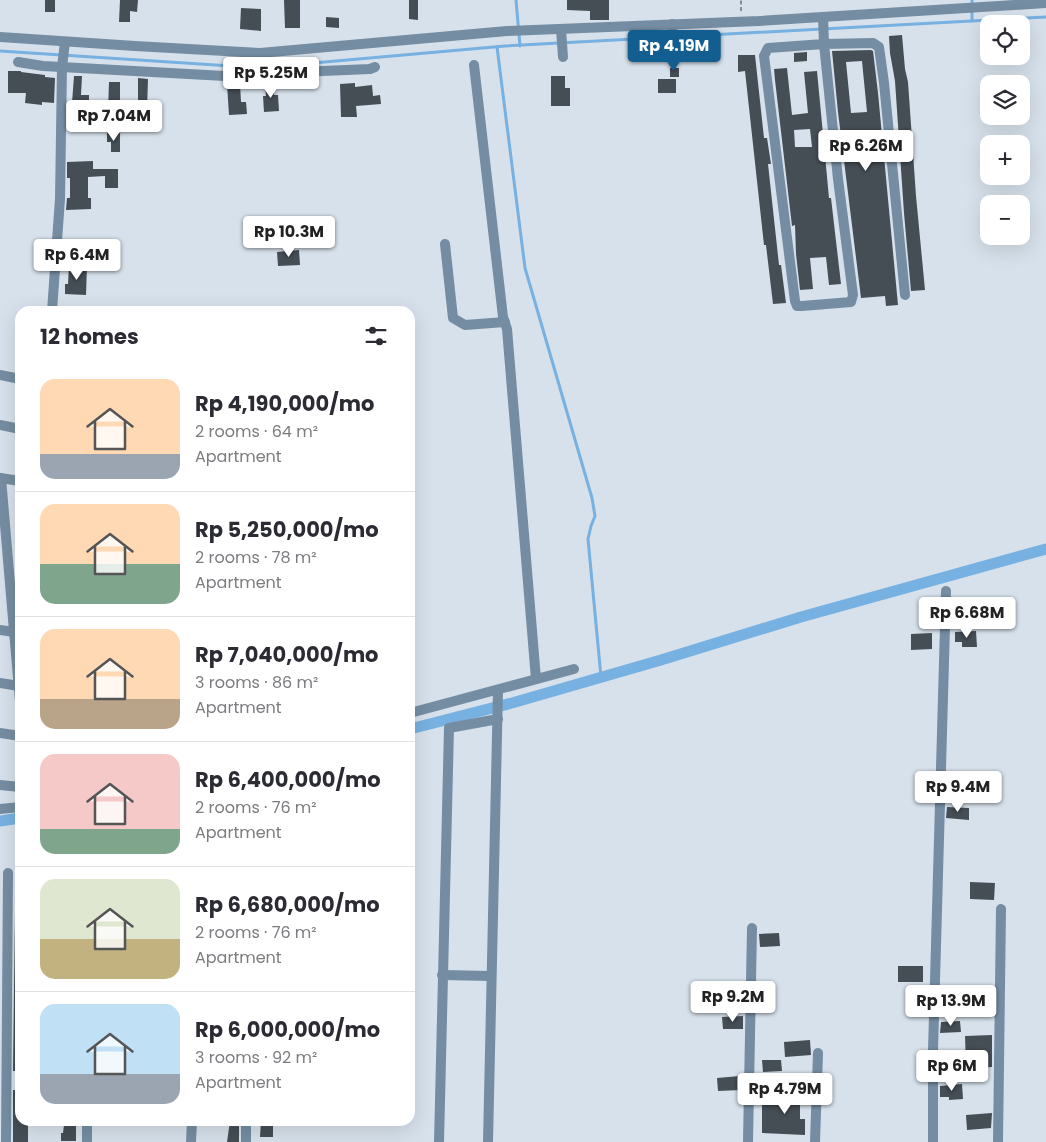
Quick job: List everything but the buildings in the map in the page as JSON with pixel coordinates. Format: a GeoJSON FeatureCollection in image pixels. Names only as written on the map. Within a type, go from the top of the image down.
{"type":"FeatureCollection","features":[{"type":"Feature","properties":{"kind":"street"},"geometry":{"type":"LineString","coordinates":[[0,37],[260,53],[517,31],[561,32],[823,20],[1046,3]]}},
{"type":"Feature","properties":{"kind":"street"},"geometry":{"type":"LineString","coordinates":[[823,20],[824,40],[838,179],[853,295],[851,302],[797,306],[795,301],[764,56],[768,48],[824,40],[873,43],[878,48],[884,83],[905,294]]}},
{"type":"Feature","properties":{"kind":"street"},"geometry":{"type":"LineString","coordinates":[[673,27],[673,46]]}},
{"type":"Feature","properties":{"kind":"street"},"geometry":{"type":"LineString","coordinates":[[561,32],[563,54]]}},
{"type":"Feature","properties":{"kind":"street"},"geometry":{"type":"LineString","coordinates":[[52,306],[60,199],[62,65],[66,42]]}},
{"type":"Feature","properties":{"kind":"street"},"geometry":{"type":"LineString","coordinates":[[18,62],[43,66],[62,65],[225,76],[260,76],[299,72],[370,69],[375,67]]}},
{"type":"Feature","properties":{"kind":"street"},"geometry":{"type":"LineString","coordinates":[[474,65],[504,322],[508,339],[536,679]]}},
{"type":"Feature","properties":{"kind":"street"},"geometry":{"type":"LineString","coordinates":[[444,244],[453,318],[465,325],[504,322]]}},
{"type":"Feature","properties":{"kind":"street"},"geometry":{"type":"LineString","coordinates":[[0,375],[15,378]]}},
{"type":"Feature","properties":{"kind":"street"},"geometry":{"type":"LineString","coordinates":[[0,426],[15,428]]}},
{"type":"Feature","properties":{"kind":"street"},"geometry":{"type":"LineString","coordinates":[[15,480],[0,478],[5,580],[15,643]]}},
{"type":"Feature","properties":{"kind":"street"},"geometry":{"type":"LineString","coordinates":[[933,1142],[934,1032],[946,591]]}},
{"type":"Feature","properties":{"kind":"street"},"geometry":{"type":"LineString","coordinates":[[0,630],[14,632]]}},
{"type":"Feature","properties":{"kind":"street"},"geometry":{"type":"LineString","coordinates":[[415,712],[498,693],[536,679],[574,669]]}},
{"type":"Feature","properties":{"kind":"street"},"geometry":{"type":"LineString","coordinates":[[0,683],[15,685]]}},
{"type":"Feature","properties":{"kind":"street"},"geometry":{"type":"LineString","coordinates":[[488,1142],[498,693]]}},
{"type":"Feature","properties":{"kind":"street"},"geometry":{"type":"LineString","coordinates":[[439,1142],[449,728],[498,717]]}},
{"type":"Feature","properties":{"kind":"street"},"geometry":{"type":"LineString","coordinates":[[0,733],[15,735]]}},
{"type":"Feature","properties":{"kind":"street"},"geometry":{"type":"LineString","coordinates":[[0,785],[15,786]]}},
{"type":"Feature","properties":{"kind":"street"},"geometry":{"type":"LineString","coordinates":[[0,809],[15,808]]}},
{"type":"Feature","properties":{"kind":"street"},"geometry":{"type":"LineString","coordinates":[[6,1142],[8,873]]}},
{"type":"Feature","properties":{"kind":"street"},"geometry":{"type":"LineString","coordinates":[[998,1142],[1002,909]]}},
{"type":"Feature","properties":{"kind":"street"},"geometry":{"type":"LineString","coordinates":[[748,1142],[752,928]]}},
{"type":"Feature","properties":{"kind":"street"},"geometry":{"type":"LineString","coordinates":[[442,975],[491,976]]}},
{"type":"Feature","properties":{"kind":"street"},"geometry":{"type":"LineString","coordinates":[[815,1142],[818,1053]]}},
{"type":"Feature","properties":{"kind":"street"},"geometry":{"type":"LineString","coordinates":[[87,1126],[87,1142]]}},
{"type":"Feature","properties":{"kind":"street"},"geometry":{"type":"LineString","coordinates":[[191,1142],[192,1126]]}},
{"type":"Feature","properties":{"kind":"street"},"geometry":{"type":"LineString","coordinates":[[246,1126],[246,1142]]}},
{"type":"Feature","properties":{"kind":"waterway"},"geometry":{"type":"LineString","coordinates":[[516,0],[520,46]]}},
{"type":"Feature","properties":{"kind":"waterway"},"geometry":{"type":"LineString","coordinates":[[972,0],[972,21]]}},
{"type":"Feature","properties":{"kind":"waterway"},"geometry":{"type":"LineString","coordinates":[[0,51],[231,66],[302,64],[505,46],[1046,17]]}},
{"type":"Feature","properties":{"kind":"waterway"},"geometry":{"type":"LineString","coordinates":[[497,47],[525,268],[592,498],[595,516],[588,539],[601,677]]}},
{"type":"Feature","properties":{"kind":"waterway"},"geometry":{"type":"LineString","coordinates":[[415,728],[512,703],[801,617],[1046,549]]}},
{"type":"Feature","properties":{"kind":"waterway"},"geometry":{"type":"LineString","coordinates":[[0,821],[15,819]]}}]}
